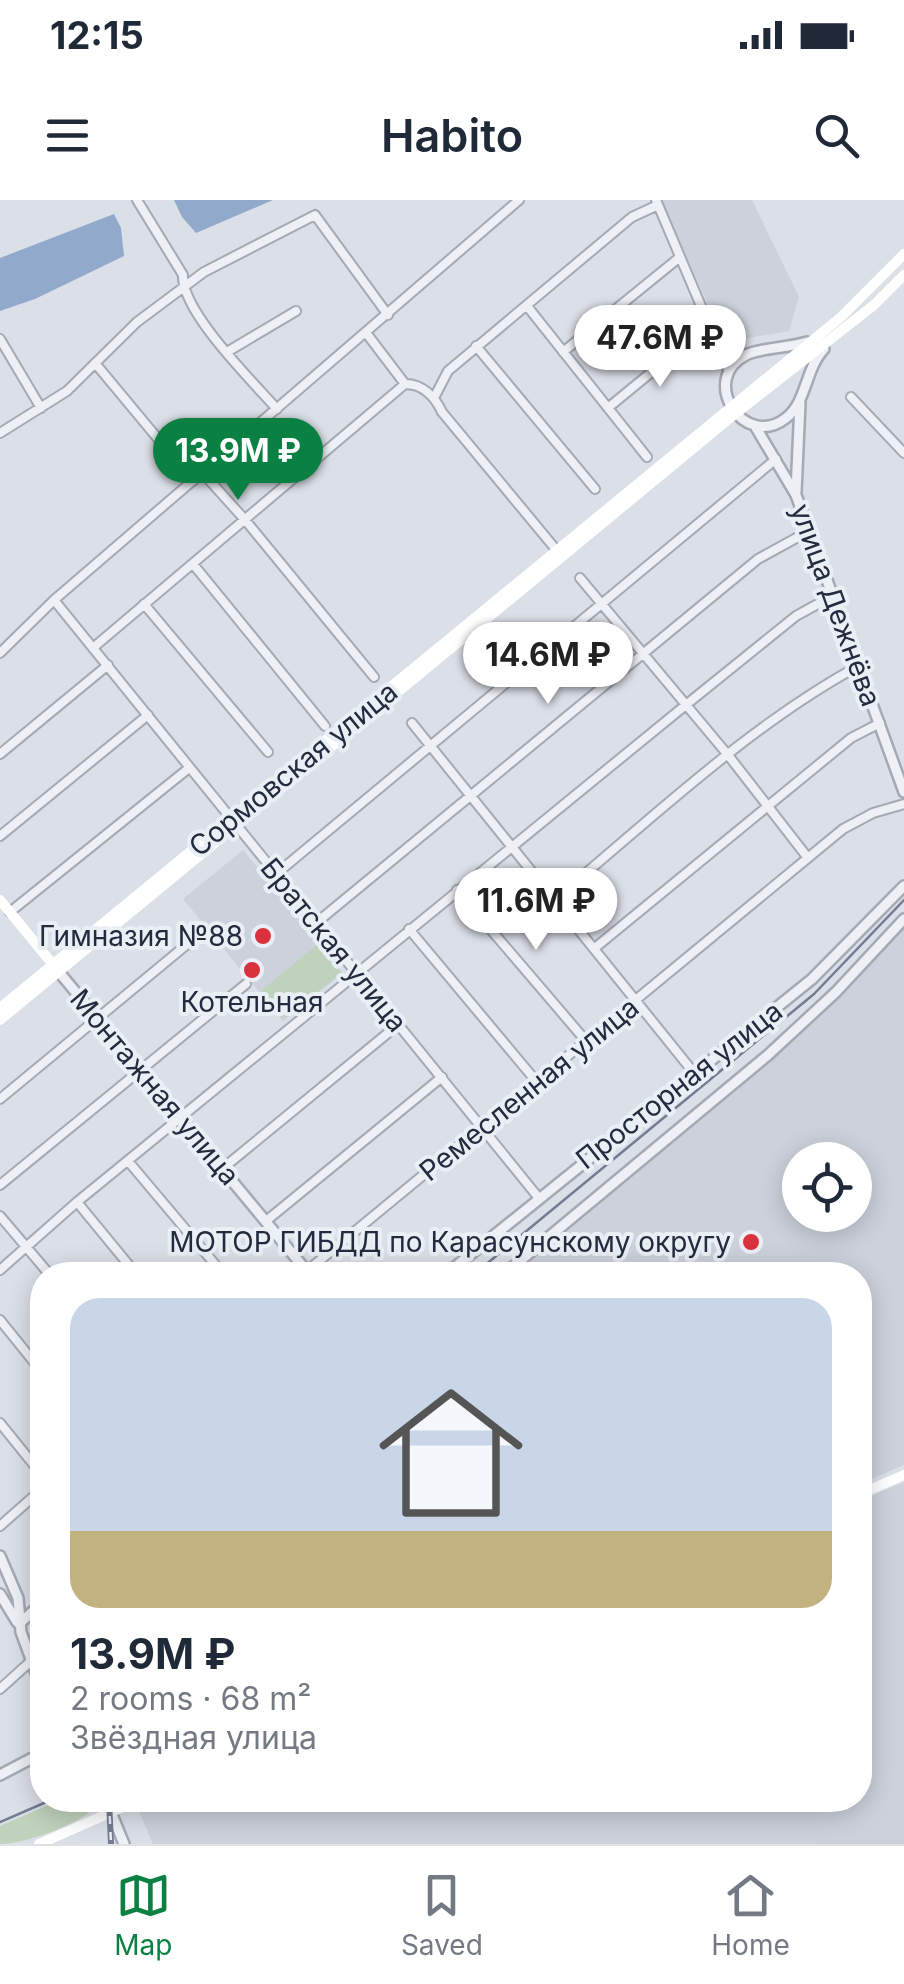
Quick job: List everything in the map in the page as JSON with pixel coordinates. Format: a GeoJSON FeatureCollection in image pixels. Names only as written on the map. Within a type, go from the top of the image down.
{"type":"FeatureCollection","features":[{"type":"Feature","properties":{"kind":"main road","name":"Сормовская улица"},"geometry":{"type":"LineString","coordinates":[[0,1020],[56,968],[732,411],[791,363],[846,326],[904,254]]}},
{"type":"Feature","properties":{"kind":"main road","name":"Сормовская улица"},"geometry":{"type":"LineString","coordinates":[[791,363],[814,339],[904,275]]}},
{"type":"Feature","properties":{"kind":"main road","name":"Монтажная улица"},"geometry":{"type":"LineString","coordinates":[[0,900],[56,968]]}},
{"type":"Feature","properties":{"kind":"main road","name":"Сормовская улица"},"geometry":{"type":"LineString","coordinates":[[0,1008],[56,968]]}},
{"type":"Feature","properties":{"kind":"main road"},"geometry":{"type":"LineString","coordinates":[[872,1488],[904,1474]]}},
{"type":"Feature","properties":{"kind":"main road"},"geometry":{"type":"LineString","coordinates":[[39,1844],[115,1812]]}},
{"type":"Feature","properties":{"kind":"main road"},"geometry":{"type":"LineString","coordinates":[[47,1844],[110,1814]]}},
{"type":"Feature","properties":{"kind":"street"},"geometry":{"type":"LineString","coordinates":[[136,200],[183,275],[182,288],[206,327],[277,410]]}},
{"type":"Feature","properties":{"kind":"street"},"geometry":{"type":"LineString","coordinates":[[0,653],[54,600],[520,200]]}},
{"type":"Feature","properties":{"kind":"street"},"geometry":{"type":"LineString","coordinates":[[435,396],[448,371],[476,346],[632,216],[657,203],[729,372]]}},
{"type":"Feature","properties":{"kind":"street"},"geometry":{"type":"LineString","coordinates":[[0,433],[67,391],[137,322],[204,272],[316,215],[388,316]]}},
{"type":"Feature","properties":{"kind":"street"},"geometry":{"type":"LineString","coordinates":[[563,352],[680,258]]}},
{"type":"Feature","properties":{"kind":"street"},"geometry":{"type":"LineString","coordinates":[[527,306],[648,456]]}},
{"type":"Feature","properties":{"kind":"street"},"geometry":{"type":"LineString","coordinates":[[227,352],[296,311]]}},
{"type":"Feature","properties":{"kind":"street"},"geometry":{"type":"LineString","coordinates":[[814,339],[745,355],[729,372],[725,388],[732,411],[756,426],[784,420],[794,410],[817,356],[846,326]]}},
{"type":"Feature","properties":{"kind":"street"},"geometry":{"type":"LineString","coordinates":[[367,334],[405,384]]}},
{"type":"Feature","properties":{"kind":"street"},"geometry":{"type":"LineString","coordinates":[[0,339],[41,408]]}},
{"type":"Feature","properties":{"kind":"street"},"geometry":{"type":"LineString","coordinates":[[609,408],[687,343]]}},
{"type":"Feature","properties":{"kind":"street"},"geometry":{"type":"LineString","coordinates":[[476,346],[595,489]]}},
{"type":"Feature","properties":{"kind":"street"},"geometry":{"type":"LineString","coordinates":[[771,351],[791,363],[800,392],[796,494]]}},
{"type":"Feature","properties":{"kind":"street"},"geometry":{"type":"LineString","coordinates":[[95,363],[193,481]]}},
{"type":"Feature","properties":{"kind":"street"},"geometry":{"type":"LineString","coordinates":[[94,647],[405,384],[435,396],[442,412],[560,554]]}},
{"type":"Feature","properties":{"kind":"street"},"geometry":{"type":"LineString","coordinates":[[851,397],[904,453]]}},
{"type":"Feature","properties":{"kind":"street","name":"улица Дежнёва"},"geometry":{"type":"LineString","coordinates":[[756,426],[796,494],[904,792]]}},
{"type":"Feature","properties":{"kind":"street"},"geometry":{"type":"LineString","coordinates":[[276,874],[776,460]]}},
{"type":"Feature","properties":{"kind":"street"},"geometry":{"type":"LineString","coordinates":[[202,472],[374,677]]}},
{"type":"Feature","properties":{"kind":"street"},"geometry":{"type":"LineString","coordinates":[[316,923],[758,559],[808,530]]}},
{"type":"Feature","properties":{"kind":"street"},"geometry":{"type":"LineString","coordinates":[[194,564],[325,726]]}},
{"type":"Feature","properties":{"kind":"street"},"geometry":{"type":"LineString","coordinates":[[580,578],[728,755],[808,858]]}},
{"type":"Feature","properties":{"kind":"street"},"geometry":{"type":"LineString","coordinates":[[0,1270],[686,704],[796,616],[834,595]]}},
{"type":"Feature","properties":{"kind":"street","name":"Братская улица"},"geometry":{"type":"LineString","coordinates":[[54,600],[538,1197]]}},
{"type":"Feature","properties":{"kind":"street"},"geometry":{"type":"LineString","coordinates":[[144,604],[268,752]]}},
{"type":"Feature","properties":{"kind":"street"},"geometry":{"type":"LineString","coordinates":[[0,754],[108,665]]}},
{"type":"Feature","properties":{"kind":"street"},"geometry":{"type":"LineString","coordinates":[[556,899],[728,755],[809,693],[860,665]]}},
{"type":"Feature","properties":{"kind":"street"},"geometry":{"type":"LineString","coordinates":[[0,836],[148,716]]}},
{"type":"Feature","properties":{"kind":"street"},"geometry":{"type":"LineString","coordinates":[[412,722],[694,1072]]}},
{"type":"Feature","properties":{"kind":"street"},"geometry":{"type":"LineString","coordinates":[[596,947],[851,738],[880,723]]}},
{"type":"Feature","properties":{"kind":"street"},"geometry":{"type":"LineString","coordinates":[[10,912],[189,768]]}},
{"type":"Feature","properties":{"kind":"street","name":"Ремесленная улица"},"geometry":{"type":"LineString","coordinates":[[320,1262],[808,858],[858,819],[904,804]]}},
{"type":"Feature","properties":{"kind":"street","name":"Просторная улица"},"geometry":{"type":"LineString","coordinates":[[460,1262],[812,979],[904,886]]}},
{"type":"Feature","properties":{"kind":"street"},"geometry":{"type":"LineString","coordinates":[[457,890],[586,1040]]}},
{"type":"Feature","properties":{"kind":"street","name":"Просторная улица"},"geometry":{"type":"LineString","coordinates":[[519,1262],[768,1055],[836,992],[904,919]]}},
{"type":"Feature","properties":{"kind":"street"},"geometry":{"type":"LineString","coordinates":[[409,930],[536,1081]]}},
{"type":"Feature","properties":{"kind":"street"},"geometry":{"type":"LineString","coordinates":[[0,1099],[202,932]]}},
{"type":"Feature","properties":{"kind":"street","name":"Монтажная улица"},"geometry":{"type":"LineString","coordinates":[[56,968],[297,1262]]}},
{"type":"Feature","properties":{"kind":"street"},"geometry":{"type":"LineString","coordinates":[[0,1185],[246,984]]}},
{"type":"Feature","properties":{"kind":"street"},"geometry":{"type":"LineString","coordinates":[[222,1169],[399,1024]]}},
{"type":"Feature","properties":{"kind":"street"},"geometry":{"type":"LineString","coordinates":[[266,1221],[442,1077]]}},
{"type":"Feature","properties":{"kind":"street"},"geometry":{"type":"LineString","coordinates":[[128,1161],[213,1262]]}},
{"type":"Feature","properties":{"kind":"street"},"geometry":{"type":"LineString","coordinates":[[78,1202],[126,1262]]}},
{"type":"Feature","properties":{"kind":"street"},"geometry":{"type":"LineString","coordinates":[[0,1216],[39,1262]]}},
{"type":"Feature","properties":{"kind":"street"},"geometry":{"type":"LineString","coordinates":[[0,1320],[30,1357]]}},
{"type":"Feature","properties":{"kind":"street"},"geometry":{"type":"LineString","coordinates":[[0,1423],[30,1460]]}},
{"type":"Feature","properties":{"kind":"street"},"geometry":{"type":"LineString","coordinates":[[0,1526],[30,1500]]}},
{"type":"Feature","properties":{"kind":"street"},"geometry":{"type":"LineString","coordinates":[[0,1556],[18,1598],[30,1662],[0,1689]]}},
{"type":"Feature","properties":{"kind":"street"},"geometry":{"type":"LineString","coordinates":[[0,1594],[20,1624]]}},
{"type":"Feature","properties":{"kind":"street"},"geometry":{"type":"LineString","coordinates":[[20,1624],[30,1614]]}},
{"type":"Feature","properties":{"kind":"street"},"geometry":{"type":"LineString","coordinates":[[0,1774],[30,1760]]}},
{"type":"Feature","properties":{"kind":"street"},"geometry":{"type":"LineString","coordinates":[[110,1814],[124,1844]]}},
{"type":"Feature","properties":{"kind":"shaded area"},"geometry":{"type":"Polygon","coordinates":[[[661,200],[752,200],[799,297],[789,331],[725,342],[661,200]]]}},
{"type":"Feature","properties":{"kind":"shaded area","name":"Гимназия №88"},"geometry":{"type":"Polygon","coordinates":[[[243,850],[343,973],[283,1021],[183,899],[243,850]]]}},
{"type":"Feature","properties":{"kind":"shaded area"},"geometry":{"type":"Polygon","coordinates":[[[904,928],[904,1465],[872,1479],[872,1262],[527,1262],[778,1054],[904,928]]]}},
{"type":"Feature","properties":{"kind":"shaded area"},"geometry":{"type":"Polygon","coordinates":[[[904,1482],[904,1844],[153,1844],[139,1812],[872,1812],[872,1496],[904,1482]]]}},
{"type":"Feature","properties":{"kind":"green space"},"geometry":{"type":"Polygon","coordinates":[[[317,945],[341,973],[285,1018],[262,990],[317,945]]]}},
{"type":"Feature","properties":{"kind":"green space"},"geometry":{"type":"Polygon","coordinates":[[[32,1812],[89,1812],[54,1831],[0,1844],[0,1826],[32,1812]]]}},
{"type":"Feature","properties":{"kind":"water"},"geometry":{"type":"Polygon","coordinates":[[[174,200],[273,200],[196,233],[174,200]]]}},
{"type":"Feature","properties":{"kind":"water"},"geometry":{"type":"Polygon","coordinates":[[[114,214],[121,228],[124,256],[35,299],[0,311],[0,258],[114,214]]]}},
{"type":"Feature","properties":{"kind":"tram line"},"geometry":{"type":"LineString","coordinates":[[489,1262],[814,994],[904,900]]}},
{"type":"Feature","properties":{"kind":"tram line"},"geometry":{"type":"LineString","coordinates":[[0,1822],[30,1809]]}},
{"type":"Feature","properties":{"kind":"railway"},"geometry":{"type":"LineString","coordinates":[[110,1812],[111,1844]]}},
{"type":"Feature","properties":{"kind":"place","name":"Гимназия №88"},"geometry":{"type":"Point","coordinates":[263,936]}},
{"type":"Feature","properties":{"kind":"place","name":"Котельная"},"geometry":{"type":"Point","coordinates":[252,970]}},
{"type":"Feature","properties":{"kind":"place","name":"МОТОР ГИБДД по Карасунскому округу"},"geometry":{"type":"Point","coordinates":[751,1242]}}]}
